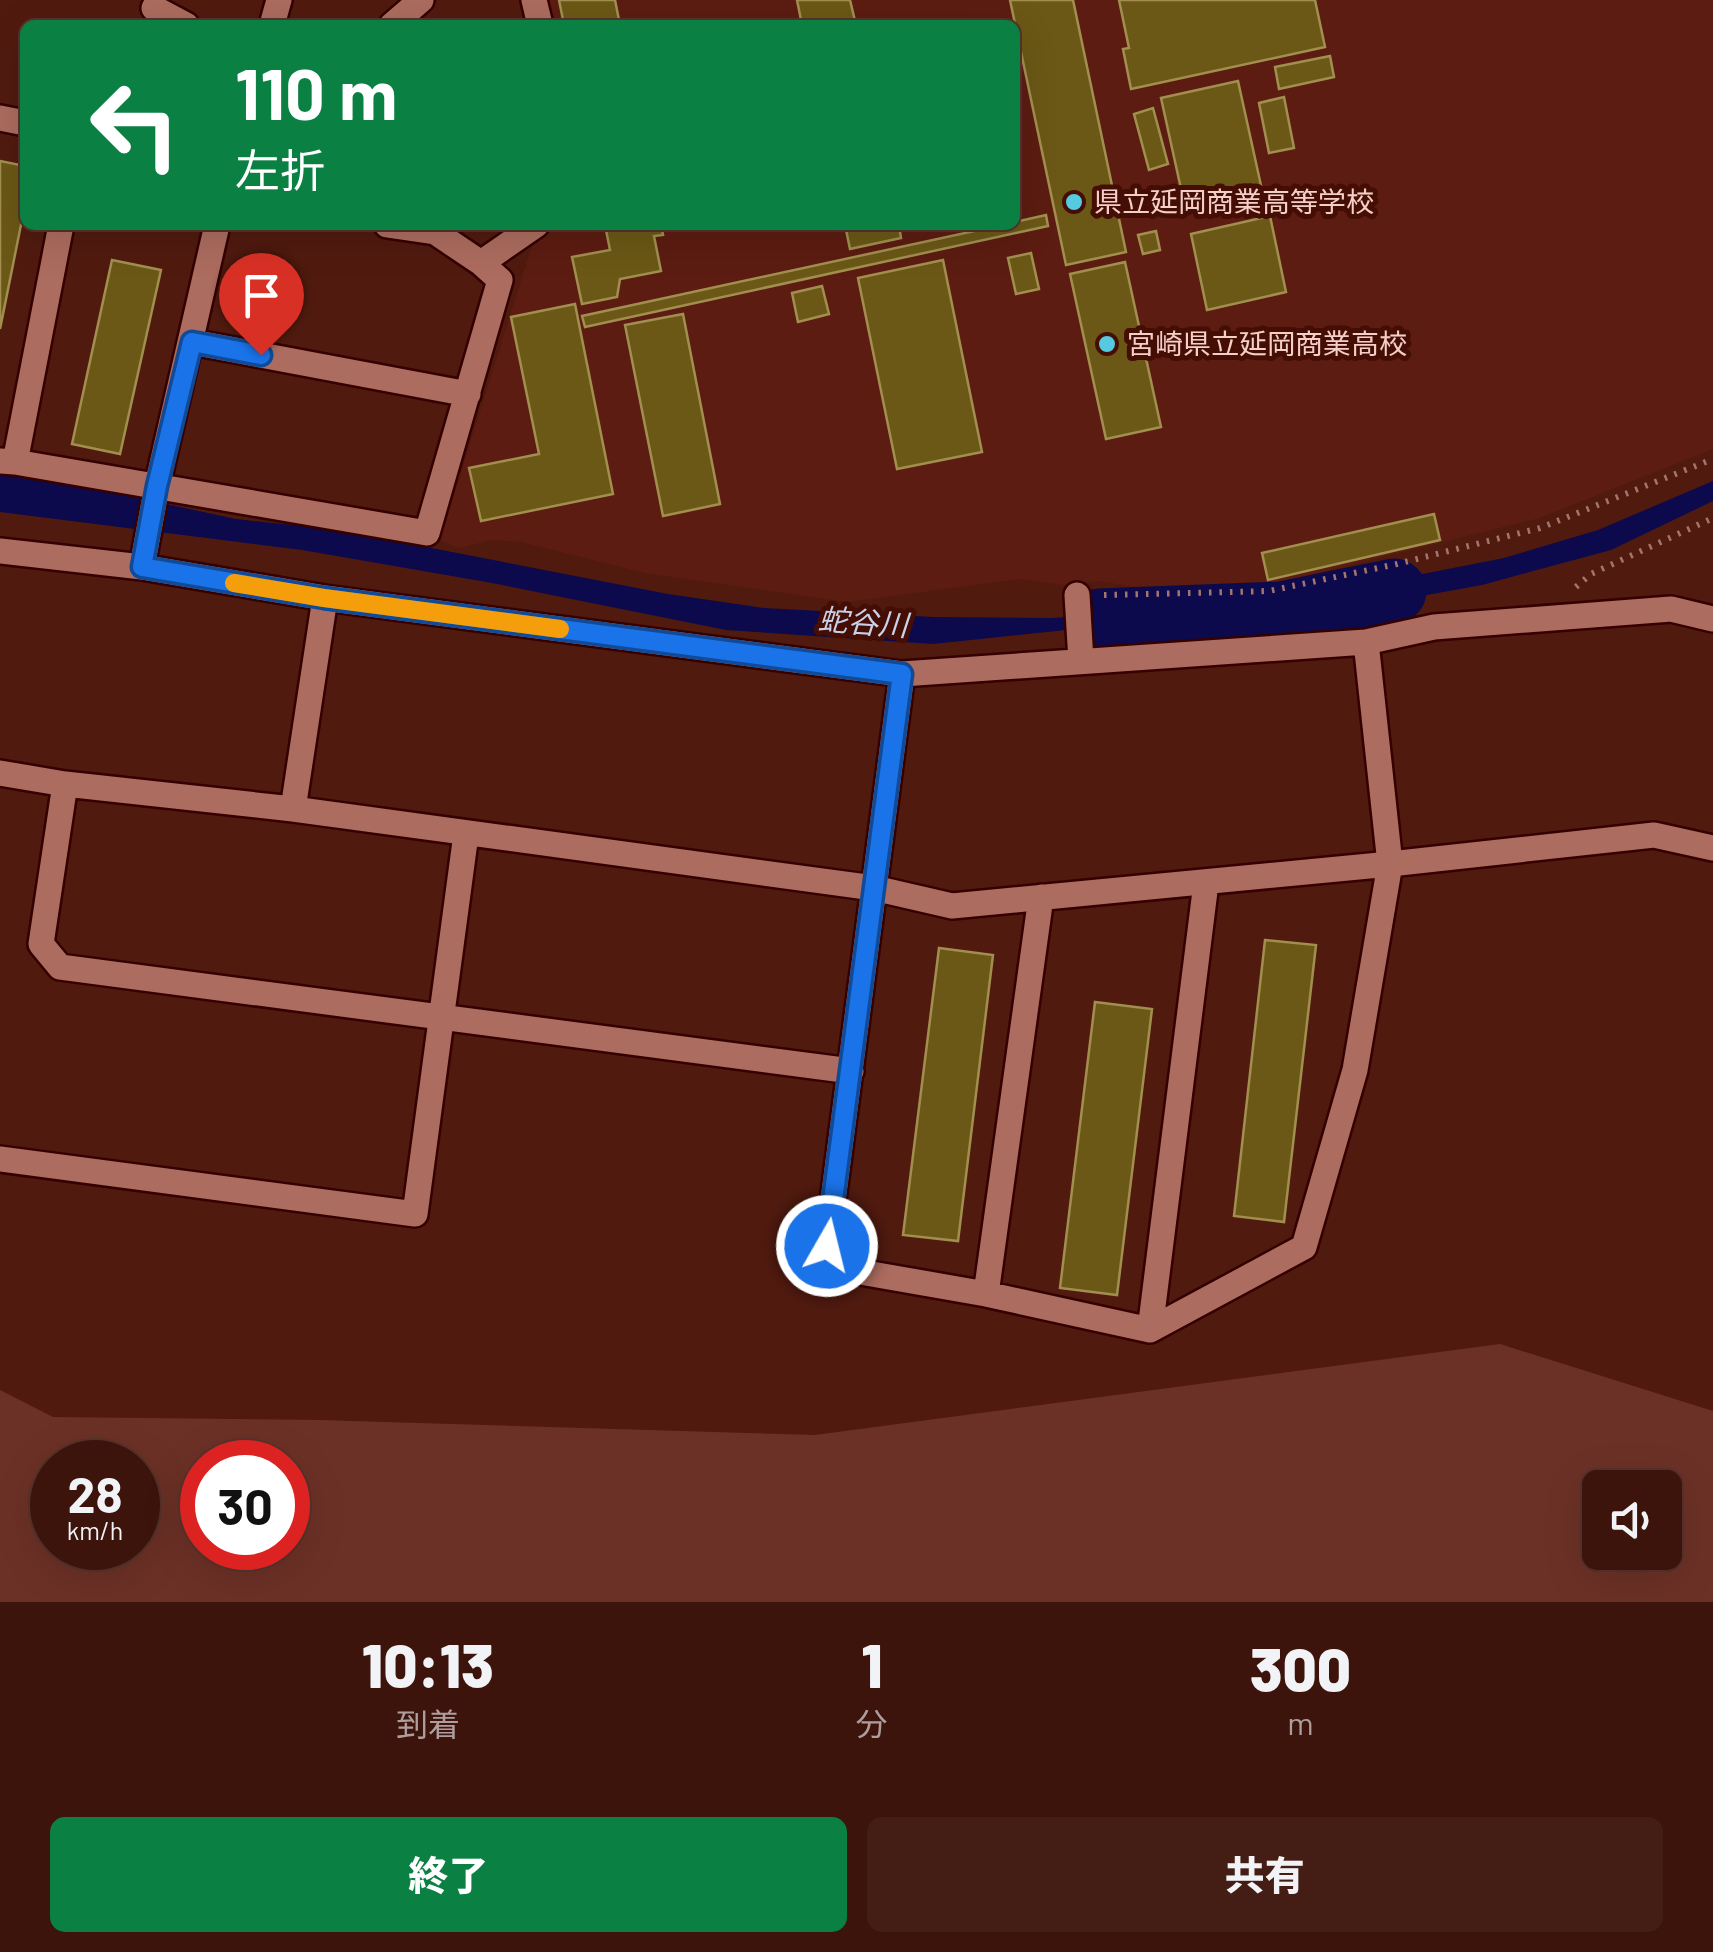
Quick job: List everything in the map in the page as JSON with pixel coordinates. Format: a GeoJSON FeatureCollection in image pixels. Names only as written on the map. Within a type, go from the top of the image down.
{"type":"FeatureCollection","features":[{"type":"Feature","properties":{"kind":"street"},"geometry":{"type":"LineString","coordinates":[[398,20],[421,0]]}},
{"type":"Feature","properties":{"kind":"street"},"geometry":{"type":"LineString","coordinates":[[154,8],[177,20]]}},
{"type":"Feature","properties":{"kind":"street"},"geometry":{"type":"LineString","coordinates":[[60,230],[8,461],[427,533],[500,280],[435,232],[421,230]]}},
{"type":"Feature","properties":{"kind":"street"},"geometry":{"type":"LineString","coordinates":[[142,567],[217,230]]}},
{"type":"Feature","properties":{"kind":"street"},"geometry":{"type":"LineString","coordinates":[[481,263],[529,230]]}},
{"type":"Feature","properties":{"kind":"street"},"geometry":{"type":"LineString","coordinates":[[192,342],[468,394]]}},
{"type":"Feature","properties":{"kind":"street"},"geometry":{"type":"LineString","coordinates":[[0,551],[142,567],[324,598],[902,674],[1366,642],[1434,627],[1671,609],[1713,620]]}},
{"type":"Feature","properties":{"kind":"street"},"geometry":{"type":"LineString","coordinates":[[293,809],[324,598]]}},
{"type":"Feature","properties":{"kind":"street"},"geometry":{"type":"LineString","coordinates":[[1078,600],[1081,660]]}},
{"type":"Feature","properties":{"kind":"street"},"geometry":{"type":"LineString","coordinates":[[902,674],[827,1246],[844,1269],[986,1294],[1150,1330],[1304,1246],[1355,1070],[1390,864],[1366,642]]}},
{"type":"Feature","properties":{"kind":"street"},"geometry":{"type":"LineString","coordinates":[[0,774],[293,809],[874,888],[952,906],[1654,835],[1713,848]]}},
{"type":"Feature","properties":{"kind":"street"},"geometry":{"type":"LineString","coordinates":[[64,784],[41,944],[60,967],[851,1071]]}},
{"type":"Feature","properties":{"kind":"street"},"geometry":{"type":"LineString","coordinates":[[0,1159],[415,1214],[466,834]]}},
{"type":"Feature","properties":{"kind":"street"},"geometry":{"type":"LineString","coordinates":[[1150,1330],[1206,883]]}},
{"type":"Feature","properties":{"kind":"street"},"geometry":{"type":"LineString","coordinates":[[986,1294],[1041,896]]}},
{"type":"Feature","properties":{"kind":"path"},"geometry":{"type":"LineString","coordinates":[[1078,600],[1270,591],[1397,564],[1540,528],[1713,460]]}},
{"type":"Feature","properties":{"kind":"path"},"geometry":{"type":"LineString","coordinates":[[1540,619],[1591,574],[1713,518]]}},
{"type":"Feature","properties":{"kind":"shaded area","name":"宮崎県立延岡商業高校"},"geometry":{"type":"Polygon","coordinates":[[[549,0],[1713,0],[1713,449],[1540,518],[1273,584],[1133,587],[1101,581],[1062,585],[1020,579],[848,602],[645,573],[521,542],[492,540],[459,548],[440,540],[534,239],[550,230],[1020,230],[1020,20],[553,20],[549,0]]]}},
{"type":"Feature","properties":{"kind":"shaded area"},"geometry":{"type":"Polygon","coordinates":[[[1500,1344],[1713,1411],[1713,1602],[0,1602],[0,1390],[53,1417],[319,1420],[815,1435],[1500,1344]]]}},
{"type":"Feature","properties":{"kind":"water"},"geometry":{"type":"Polygon","coordinates":[[[0,471],[236,519],[339,530],[668,594],[764,608],[933,617],[1051,618],[1260,606],[1504,558],[1598,530],[1713,481],[1713,501],[1611,550],[1482,585],[1383,603],[1190,617],[933,644],[726,630],[302,550],[0,512],[0,471]]]}},
{"type":"Feature","properties":{"kind":"building"},"geometry":{"type":"Polygon","coordinates":[[[559,0],[615,0],[619,20],[563,20],[559,0]]]}},
{"type":"Feature","properties":{"kind":"building"},"geometry":{"type":"Polygon","coordinates":[[[797,0],[850,0],[855,20],[801,20],[797,0]]]}},
{"type":"Feature","properties":{"kind":"building"},"geometry":{"type":"Polygon","coordinates":[[[1010,0],[1073,0],[1126,252],[1066,265],[1020,47],[1020,20],[1014,20],[1010,0]]]}},
{"type":"Feature","properties":{"kind":"building"},"geometry":{"type":"Polygon","coordinates":[[[1119,0],[1315,0],[1325,47],[1131,89],[1123,49],[1129,48],[1119,0]]]}},
{"type":"Feature","properties":{"kind":"building"},"geometry":{"type":"Polygon","coordinates":[[[1330,56],[1334,77],[1279,89],[1275,67],[1330,56]]]}},
{"type":"Feature","properties":{"kind":"building"},"geometry":{"type":"Polygon","coordinates":[[[1238,81],[1262,190],[1185,207],[1161,98],[1238,81]]]}},
{"type":"Feature","properties":{"kind":"building"},"geometry":{"type":"Polygon","coordinates":[[[1284,97],[1294,148],[1269,153],[1259,103],[1284,97]]]}},
{"type":"Feature","properties":{"kind":"building"},"geometry":{"type":"Polygon","coordinates":[[[1153,108],[1168,164],[1149,170],[1134,114],[1153,108]]]}},
{"type":"Feature","properties":{"kind":"building"},"geometry":{"type":"Polygon","coordinates":[[[0,161],[20,165],[20,230],[0,329],[0,161]]]}},
{"type":"Feature","properties":{"kind":"building"},"geometry":{"type":"Polygon","coordinates":[[[1046,215],[1048,226],[585,327],[582,316],[979,230],[1020,230],[1020,221],[1046,215]]]}},
{"type":"Feature","properties":{"kind":"building"},"geometry":{"type":"Polygon","coordinates":[[[1270,216],[1286,292],[1207,310],[1191,234],[1270,216]]]}},
{"type":"Feature","properties":{"kind":"building"},"geometry":{"type":"Polygon","coordinates":[[[606,230],[662,230],[663,235],[654,236],[661,271],[620,279],[617,297],[582,304],[572,257],[610,250],[606,230]]]}},
{"type":"Feature","properties":{"kind":"building"},"geometry":{"type":"Polygon","coordinates":[[[846,230],[900,230],[901,238],[850,249],[846,230]]]}},
{"type":"Feature","properties":{"kind":"building"},"geometry":{"type":"Polygon","coordinates":[[[1156,231],[1160,250],[1143,254],[1138,235],[1156,231]]]}},
{"type":"Feature","properties":{"kind":"building"},"geometry":{"type":"Polygon","coordinates":[[[1031,253],[1039,289],[1016,294],[1008,258],[1031,253]]]}},
{"type":"Feature","properties":{"kind":"building"},"geometry":{"type":"Polygon","coordinates":[[[112,260],[161,270],[120,454],[72,444],[112,260]]]}},
{"type":"Feature","properties":{"kind":"building"},"geometry":{"type":"Polygon","coordinates":[[[943,260],[982,452],[897,469],[858,278],[943,260]]]}},
{"type":"Feature","properties":{"kind":"building"},"geometry":{"type":"Polygon","coordinates":[[[1125,262],[1161,427],[1106,439],[1070,274],[1125,262]]]}},
{"type":"Feature","properties":{"kind":"building"},"geometry":{"type":"Polygon","coordinates":[[[822,286],[829,314],[798,322],[792,293],[822,286]]]}},
{"type":"Feature","properties":{"kind":"building"},"geometry":{"type":"Polygon","coordinates":[[[575,304],[613,494],[481,521],[469,468],[539,454],[511,317],[575,304]]]}},
{"type":"Feature","properties":{"kind":"building"},"geometry":{"type":"Polygon","coordinates":[[[683,314],[720,504],[663,516],[625,325],[683,314]]]}},
{"type":"Feature","properties":{"kind":"building"},"geometry":{"type":"Polygon","coordinates":[[[1434,514],[1440,540],[1268,580],[1262,553],[1434,514]]]}},
{"type":"Feature","properties":{"kind":"building"},"geometry":{"type":"Polygon","coordinates":[[[1265,940],[1316,945],[1284,1222],[1234,1216],[1265,940]]]}},
{"type":"Feature","properties":{"kind":"building"},"geometry":{"type":"Polygon","coordinates":[[[939,948],[993,955],[958,1241],[903,1235],[939,948]]]}},
{"type":"Feature","properties":{"kind":"building"},"geometry":{"type":"Polygon","coordinates":[[[1095,1002],[1152,1009],[1117,1295],[1060,1288],[1095,1002]]]}},
{"type":"Feature","properties":{"kind":"waterway","name":"蛇谷川"},"geometry":{"type":"LineString","coordinates":[[1100,621],[1281,614],[1394,591]]}},
{"type":"Feature","properties":{"kind":"slow traffic"},"geometry":{"type":"LineString","coordinates":[[234,583],[560,629]]}},
{"type":"Feature","properties":{"kind":"place","name":"県立延岡商業高等学校"},"geometry":{"type":"Point","coordinates":[1074,202]}},
{"type":"Feature","properties":{"kind":"place","name":"宮崎県立延岡商業高校"},"geometry":{"type":"Point","coordinates":[1107,344]}},
{"type":"Feature","properties":{"kind":"route"},"geometry":{"type":"LineString","coordinates":[[261,355],[192,342],[142,567],[324,598],[902,674],[827,1246]]}}]}
